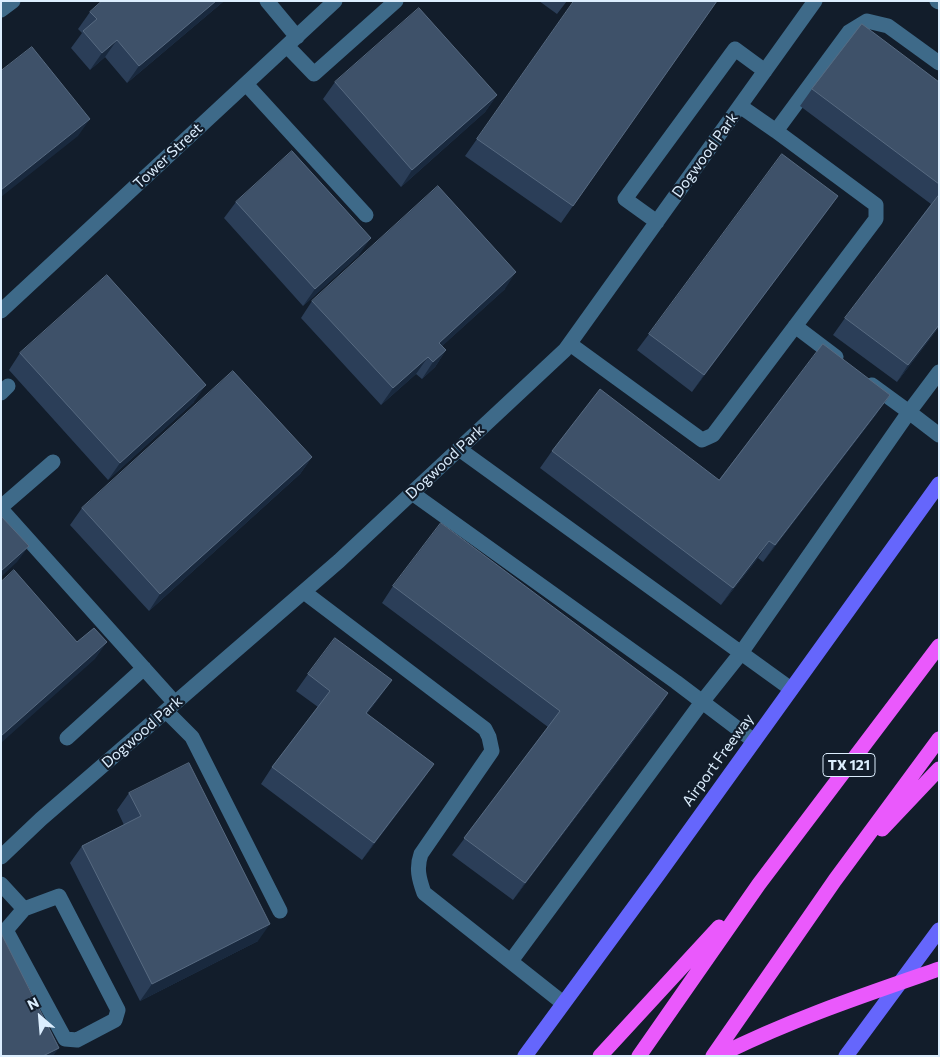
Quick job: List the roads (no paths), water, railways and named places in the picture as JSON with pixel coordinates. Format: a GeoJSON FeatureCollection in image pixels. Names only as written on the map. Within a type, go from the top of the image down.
{"type":"FeatureCollection","features":[{"type":"Feature","properties":{"kind":"highway","name":"TX 121"},"geometry":{"type":"LineString","coordinates":[[639,1056],[759,884],[939,646]]}},
{"type":"Feature","properties":{"kind":"highway"},"geometry":{"type":"LineString","coordinates":[[713,1056],[835,880],[939,738]]}},
{"type":"Feature","properties":{"kind":"highway"},"geometry":{"type":"LineString","coordinates":[[835,880],[939,768]]}},
{"type":"Feature","properties":{"kind":"highway"},"geometry":{"type":"LineString","coordinates":[[600,1056],[759,884]]}},
{"type":"Feature","properties":{"kind":"highway"},"geometry":{"type":"LineString","coordinates":[[718,1056],[785,1024],[939,969]]}},
{"type":"Feature","properties":{"kind":"main road","name":"Airport Freeway"},"geometry":{"type":"LineString","coordinates":[[525,1056],[939,484]]}},
{"type":"Feature","properties":{"kind":"main road"},"geometry":{"type":"LineString","coordinates":[[846,1056],[939,930]]}},
{"type":"Feature","properties":{"kind":"street"},"geometry":{"type":"LineString","coordinates":[[1,10],[13,1]]}},
{"type":"Feature","properties":{"kind":"street"},"geometry":{"type":"LineString","coordinates":[[267,1],[314,74],[396,1]]}},
{"type":"Feature","properties":{"kind":"street","name":"Tower Street"},"geometry":{"type":"LineString","coordinates":[[1,311],[335,1]]}},
{"type":"Feature","properties":{"kind":"street","name":"Dogwood Park"},"geometry":{"type":"LineString","coordinates":[[1,857],[41,819],[339,561],[565,350],[815,1]]}},
{"type":"Feature","properties":{"kind":"street"},"geometry":{"type":"LineString","coordinates":[[776,131],[849,32],[867,21],[888,26],[939,63]]}},
{"type":"Feature","properties":{"kind":"street"},"geometry":{"type":"LineString","coordinates":[[657,222],[626,199],[735,49],[765,71]]}},
{"type":"Feature","properties":{"kind":"street"},"geometry":{"type":"LineString","coordinates":[[246,84],[366,215]]}},
{"type":"Feature","properties":{"kind":"street"},"geometry":{"type":"LineString","coordinates":[[570,344],[702,440],[713,435],[876,219],[876,205],[740,106]]}},
{"type":"Feature","properties":{"kind":"street"},"geometry":{"type":"LineString","coordinates":[[794,326],[848,366]]}},
{"type":"Feature","properties":{"kind":"street"},"geometry":{"type":"LineString","coordinates":[[511,961],[702,702],[742,653],[909,412],[939,372]]}},
{"type":"Feature","properties":{"kind":"street"},"geometry":{"type":"LineString","coordinates":[[863,378],[939,435]]}},
{"type":"Feature","properties":{"kind":"street"},"geometry":{"type":"LineString","coordinates":[[459,449],[791,689]]}},
{"type":"Feature","properties":{"kind":"street"},"geometry":{"type":"LineString","coordinates":[[53,462],[1,508],[144,668],[192,737],[280,911]]}},
{"type":"Feature","properties":{"kind":"street"},"geometry":{"type":"LineString","coordinates":[[412,493],[754,741]]}},
{"type":"Feature","properties":{"kind":"street"},"geometry":{"type":"LineString","coordinates":[[304,592],[485,729],[490,737],[492,751],[421,854],[417,865],[424,893],[563,1003]]}},
{"type":"Feature","properties":{"kind":"street"},"geometry":{"type":"LineString","coordinates":[[67,738],[144,668]]}},
{"type":"Feature","properties":{"kind":"street"},"geometry":{"type":"LineString","coordinates":[[1,884],[24,908]]}},
{"type":"Feature","properties":{"kind":"street"},"geometry":{"type":"LineString","coordinates":[[59,896],[118,1010],[115,1020],[78,1040],[65,1039],[6,930],[24,908],[59,896]]}}]}
